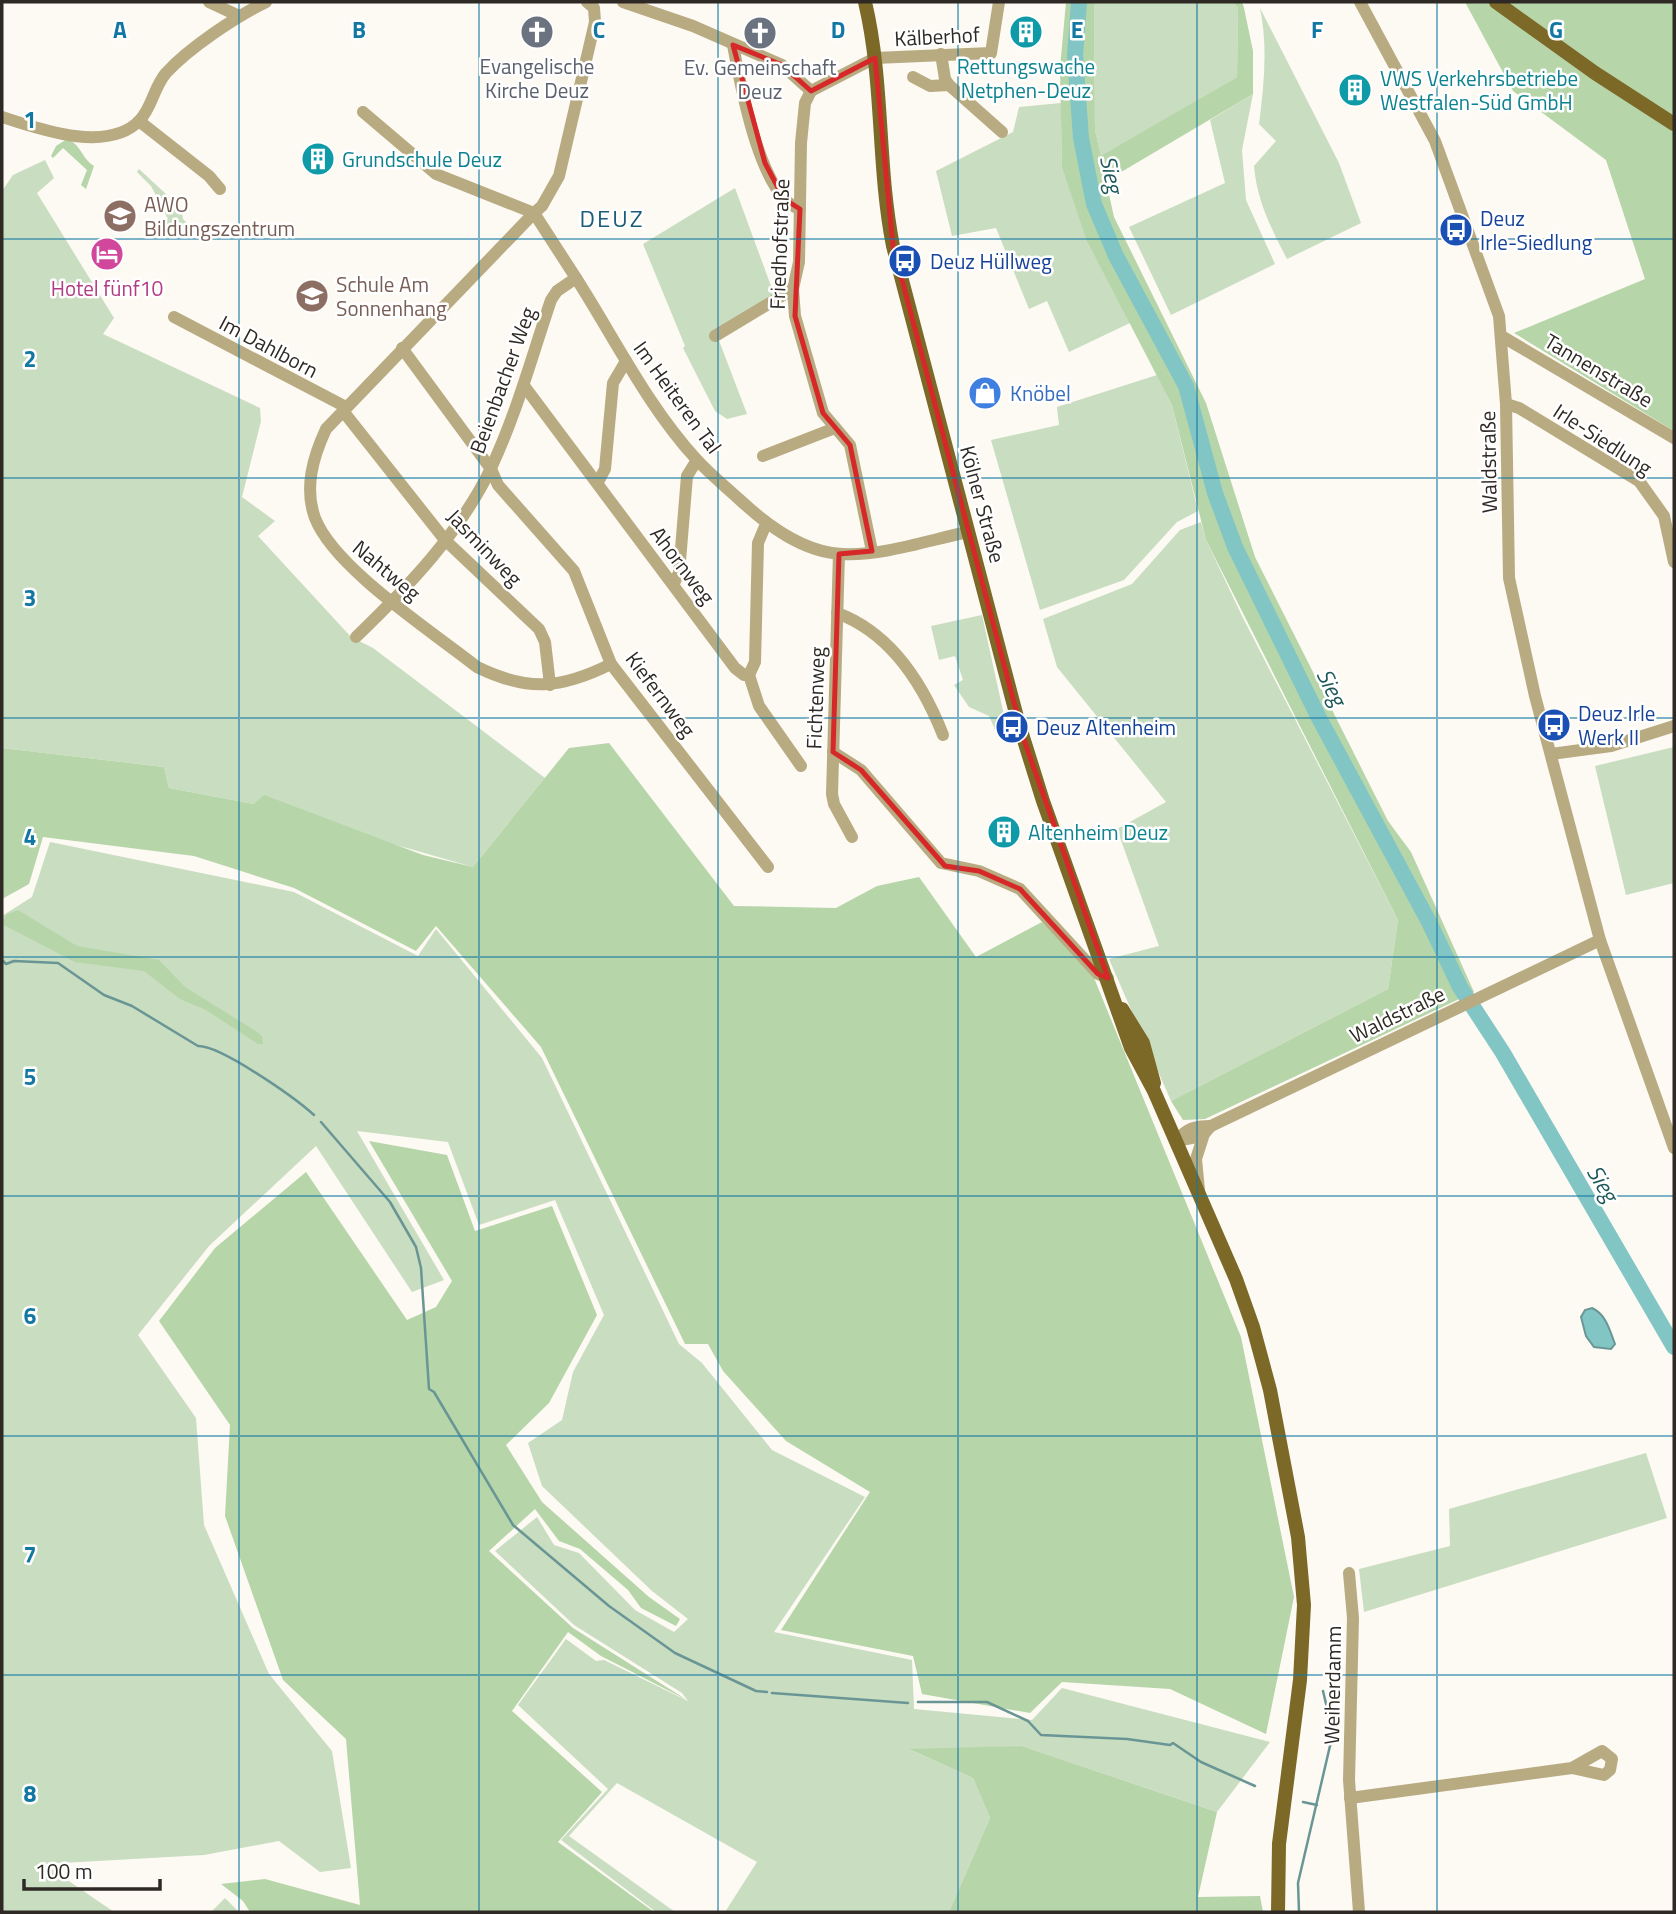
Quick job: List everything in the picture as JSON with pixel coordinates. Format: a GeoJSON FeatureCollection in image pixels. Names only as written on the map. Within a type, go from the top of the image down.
{"type":"FeatureCollection","features":[{"type":"Feature","properties":{"kind":"main road","name":"Kölner Straße"},"geometry":{"type":"LineString","coordinates":[[866,2],[875,58],[890,233],[1024,740],[1065,864],[1118,1004],[1143,1043],[1153,1075],[1154,1091],[1200,1194],[1253,1327],[1284,1455],[1302,1565],[1303,1638],[1283,1797],[1276,1888],[1278,1912]]}},
{"type":"Feature","properties":{"kind":"main road"},"geometry":{"type":"LineString","coordinates":[[1496,2],[1595,74],[1674,124]]}},
{"type":"Feature","properties":{"kind":"street"},"geometry":{"type":"LineString","coordinates":[[209,2],[237,15]]}},
{"type":"Feature","properties":{"kind":"street"},"geometry":{"type":"LineString","coordinates":[[2,117],[57,135],[97,136],[123,131],[139,121],[164,75],[237,15],[266,2]]}},
{"type":"Feature","properties":{"kind":"street"},"geometry":{"type":"LineString","coordinates":[[534,213],[542,206],[559,176],[595,22],[590,2]]}},
{"type":"Feature","properties":{"kind":"street"},"geometry":{"type":"LineString","coordinates":[[623,2],[693,26],[782,65],[811,91],[875,58]]}},
{"type":"Feature","properties":{"kind":"street","name":"Kälberhof"},"geometry":{"type":"LineString","coordinates":[[875,58],[991,53],[999,2]]}},
{"type":"Feature","properties":{"kind":"street","name":"Waldstraße"},"geometry":{"type":"LineString","coordinates":[[1360,2],[1434,141],[1499,316],[1503,337],[1506,404],[1509,578],[1551,754],[1600,940],[1674,1148]]}},
{"type":"Feature","properties":{"kind":"street"},"geometry":{"type":"LineString","coordinates":[[733,45],[745,106],[765,163],[784,199],[790,206],[800,209]]}},
{"type":"Feature","properties":{"kind":"street"},"geometry":{"type":"LineString","coordinates":[[941,54],[945,79],[949,85],[1002,132]]}},
{"type":"Feature","properties":{"kind":"street"},"geometry":{"type":"LineString","coordinates":[[913,77],[930,86],[949,85]]}},
{"type":"Feature","properties":{"kind":"street","name":"Friedhofstraße"},"geometry":{"type":"LineString","coordinates":[[811,91],[805,103],[801,143],[799,262],[793,289],[803,350],[823,413],[850,445],[872,551]]}},
{"type":"Feature","properties":{"kind":"street"},"geometry":{"type":"LineString","coordinates":[[363,112],[436,174],[534,213],[576,278]]}},
{"type":"Feature","properties":{"kind":"street"},"geometry":{"type":"LineString","coordinates":[[139,121],[209,176],[220,189]]}},
{"type":"Feature","properties":{"kind":"street","name":"Nahtweg"},"geometry":{"type":"LineString","coordinates":[[534,213],[326,429],[317,449],[310,492],[315,518],[337,554],[477,667],[521,684],[550,685],[572,681],[611,664]]}},
{"type":"Feature","properties":{"kind":"street","name":"Im Heiteren Tal"},"geometry":{"type":"LineString","coordinates":[[576,278],[626,361],[697,460],[766,524],[802,543],[839,554],[872,551],[968,532]]}},
{"type":"Feature","properties":{"kind":"street","name":"Beienbacher Weg"},"geometry":{"type":"LineString","coordinates":[[356,637],[394,601],[444,540],[491,469],[525,387],[551,300],[557,291],[576,278]]}},
{"type":"Feature","properties":{"kind":"street"},"geometry":{"type":"LineString","coordinates":[[715,336],[793,289]]}},
{"type":"Feature","properties":{"kind":"street","name":"Im Dahlborn"},"geometry":{"type":"LineString","coordinates":[[174,317],[344,409]]}},
{"type":"Feature","properties":{"kind":"street","name":"Tannenstraße"},"geometry":{"type":"LineString","coordinates":[[1503,337],[1674,438]]}},
{"type":"Feature","properties":{"kind":"street","name":"Kiefernweg"},"geometry":{"type":"LineString","coordinates":[[402,348],[491,469],[498,485],[575,571],[611,664],[768,867]]}},
{"type":"Feature","properties":{"kind":"street"},"geometry":{"type":"LineString","coordinates":[[598,482],[606,469],[613,383],[626,361]]}},
{"type":"Feature","properties":{"kind":"street","name":"Ahornweg"},"geometry":{"type":"LineString","coordinates":[[525,387],[735,668],[750,675]]}},
{"type":"Feature","properties":{"kind":"street","name":"Irle-Siedlung"},"geometry":{"type":"LineString","coordinates":[[1506,404],[1518,408],[1639,481],[1664,516],[1674,562]]}},
{"type":"Feature","properties":{"kind":"street","name":"Jasminweg"},"geometry":{"type":"LineString","coordinates":[[344,409],[444,540],[539,629],[545,642],[550,685]]}},
{"type":"Feature","properties":{"kind":"street"},"geometry":{"type":"LineString","coordinates":[[763,456],[835,428]]}},
{"type":"Feature","properties":{"kind":"street"},"geometry":{"type":"LineString","coordinates":[[674,583],[679,573],[687,477],[697,460]]}},
{"type":"Feature","properties":{"kind":"street"},"geometry":{"type":"LineString","coordinates":[[766,524],[758,544],[755,662],[750,675],[759,706],[800,766]]}},
{"type":"Feature","properties":{"kind":"street","name":"Fichtenweg"},"geometry":{"type":"LineString","coordinates":[[839,554],[834,804],[852,837]]}},
{"type":"Feature","properties":{"kind":"street"},"geometry":{"type":"LineString","coordinates":[[837,613],[868,629],[895,651],[937,719],[943,735]]}},
{"type":"Feature","properties":{"kind":"street"},"geometry":{"type":"LineString","coordinates":[[1551,754],[1611,746],[1674,726]]}},
{"type":"Feature","properties":{"kind":"street"},"geometry":{"type":"LineString","coordinates":[[833,752],[861,770],[945,866],[979,871],[1020,889],[1098,974],[1108,978]]}},
{"type":"Feature","properties":{"kind":"street","name":"Waldstraße"},"geometry":{"type":"LineString","coordinates":[[1176,1141],[1185,1131],[1197,1126],[1208,1130],[1476,997],[1600,940]]}},
{"type":"Feature","properties":{"kind":"street"},"geometry":{"type":"LineString","coordinates":[[1200,1194],[1196,1159],[1208,1130]]}},
{"type":"Feature","properties":{"kind":"street","name":"Weiherdamm"},"geometry":{"type":"LineString","coordinates":[[1349,1573],[1353,1618],[1350,1798],[1359,1912]]}},
{"type":"Feature","properties":{"kind":"street"},"geometry":{"type":"LineString","coordinates":[[1350,1798],[1572,1768]]}},
{"type":"Feature","properties":{"kind":"highlighted area"},"geometry":{"type":"Polygon","coordinates":[[[733,45],[782,65],[811,91],[875,58],[893,246],[1024,740],[1108,978],[1098,974],[1020,889],[979,871],[945,866],[861,770],[833,752],[839,554],[872,551],[850,445],[823,413],[795,316],[800,209],[784,199],[765,163],[733,45]]]}},
{"type":"Feature","properties":{"kind":"green space"},"geometry":{"type":"Polygon","coordinates":[[[1066,2],[1094,2],[1095,130],[1101,156],[1237,77],[1238,8],[1233,2],[1242,2],[1253,51],[1253,94],[1106,181],[1114,217],[1206,403],[1255,557],[1388,821],[1411,852],[1474,992],[1205,1119],[1183,1120],[1171,1101],[1388,989],[1398,920],[1206,540],[1172,405],[1087,241],[1062,168],[1060,68],[1066,2]]]}},
{"type":"Feature","properties":{"kind":"green space"},"geometry":{"type":"Polygon","coordinates":[[[1094,2],[1233,2],[1238,8],[1237,77],[1101,157],[1095,130],[1094,2]]]}},
{"type":"Feature","properties":{"kind":"green space"},"geometry":{"type":"Polygon","coordinates":[[[1465,2],[1674,2],[1674,431],[1514,333],[1645,279],[1606,160],[1513,91],[1465,2]]]}},
{"type":"Feature","properties":{"kind":"green space"},"geometry":{"type":"Polygon","coordinates":[[[1260,8],[1339,163],[1361,223],[1287,259],[1262,203],[1254,166],[1276,141],[1259,124],[1265,52],[1260,8]]]}},
{"type":"Feature","properties":{"kind":"green space"},"geometry":{"type":"Polygon","coordinates":[[[1253,94],[1242,150],[1246,200],[1275,264],[1171,315],[1129,227],[1225,183],[1210,120],[1253,94]]]}},
{"type":"Feature","properties":{"kind":"green space"},"geometry":{"type":"Polygon","coordinates":[[[1061,103],[1062,168],[1088,241],[1130,323],[1069,352],[1047,301],[1029,309],[996,228],[952,236],[936,171],[1013,132],[1019,107],[1061,103]]]}},
{"type":"Feature","properties":{"kind":"green space"},"geometry":{"type":"Polygon","coordinates":[[[67,139],[75,144],[94,166],[86,189],[81,185],[87,170],[63,148],[53,158],[51,156],[56,146],[67,139]]]}},
{"type":"Feature","properties":{"kind":"green space"},"geometry":{"type":"Polygon","coordinates":[[[45,160],[54,178],[37,193],[114,318],[103,334],[260,408],[261,421],[242,497],[275,521],[258,536],[351,637],[373,648],[545,778],[473,867],[254,804],[169,788],[164,767],[2,748],[2,191],[13,175],[45,160]]]}},
{"type":"Feature","properties":{"kind":"green space"},"geometry":{"type":"Polygon","coordinates":[[[139,169],[181,208],[183,219],[191,227],[187,230],[188,234],[177,239],[174,227],[163,222],[168,219],[151,186],[137,172],[139,169]]]}},
{"type":"Feature","properties":{"kind":"green space"},"geometry":{"type":"Polygon","coordinates":[[[735,188],[775,297],[715,330],[747,414],[727,419],[715,411],[683,348],[685,346],[643,244],[735,188]]]}},
{"type":"Feature","properties":{"kind":"green space"},"geometry":{"type":"Polygon","coordinates":[[[1157,375],[1172,405],[1198,511],[1177,522],[1124,580],[1040,610],[991,440],[1059,425],[1057,407],[1157,375]]]}},
{"type":"Feature","properties":{"kind":"green space"},"geometry":{"type":"Polygon","coordinates":[[[1201,522],[1206,540],[1243,618],[1398,920],[1388,989],[1171,1101],[1109,959],[1159,946],[1117,829],[1166,802],[1057,667],[1043,619],[1132,584],[1180,530],[1201,522]]]}},
{"type":"Feature","properties":{"kind":"green space"},"geometry":{"type":"Polygon","coordinates":[[[982,615],[1007,729],[997,734],[989,716],[969,707],[954,685],[963,680],[955,656],[939,660],[931,626],[982,615]]]}},
{"type":"Feature","properties":{"kind":"green space"},"geometry":{"type":"Polygon","coordinates":[[[609,743],[734,906],[836,908],[877,886],[919,877],[976,957],[1042,922],[1092,973],[1241,1337],[1294,1597],[1266,1734],[1170,1689],[1062,1682],[1030,1713],[922,1694],[913,1656],[781,1630],[870,1492],[786,1441],[723,1371],[708,1344],[685,1344],[541,1047],[436,926],[416,951],[294,888],[194,856],[43,837],[29,884],[2,899],[2,748],[164,767],[169,788],[254,804],[264,795],[423,855],[473,867],[569,748],[609,743]]]}},
{"type":"Feature","properties":{"kind":"green space"},"geometry":{"type":"Polygon","coordinates":[[[1674,747],[1674,883],[1626,895],[1595,766],[1674,747]]]}},
{"type":"Feature","properties":{"kind":"green space"},"geometry":{"type":"Polygon","coordinates":[[[50,842],[294,892],[418,956],[436,929],[542,1058],[679,1344],[702,1363],[772,1450],[865,1497],[774,1632],[912,1660],[914,1709],[1032,1720],[1062,1688],[1270,1742],[1217,1812],[1022,1746],[911,1750],[973,1778],[990,1818],[949,1912],[725,1912],[757,1862],[617,1783],[569,1836],[675,1912],[656,1912],[561,1840],[608,1789],[518,1705],[566,1639],[596,1661],[604,1660],[688,1701],[682,1693],[574,1625],[495,1551],[537,1517],[554,1545],[579,1553],[635,1610],[674,1632],[688,1619],[652,1591],[542,1486],[528,1443],[562,1420],[573,1372],[604,1315],[555,1200],[479,1225],[448,1142],[357,1131],[444,1280],[412,1292],[316,1146],[209,1246],[138,1335],[196,1418],[204,1525],[269,1674],[332,1751],[351,1868],[320,1872],[279,1841],[204,1855],[44,1864],[114,1912],[2,1912],[2,916],[32,897],[50,842]]]}},
{"type":"Feature","properties":{"kind":"green space"},"geometry":{"type":"Polygon","coordinates":[[[18,910],[77,946],[159,960],[185,987],[262,1036],[263,1044],[258,1044],[206,1010],[180,999],[144,971],[75,962],[2,924],[6,915],[18,910]]]}},
{"type":"Feature","properties":{"kind":"green space"},"geometry":{"type":"Polygon","coordinates":[[[369,1141],[447,1155],[475,1231],[552,1206],[597,1315],[549,1403],[506,1445],[542,1502],[649,1597],[680,1619],[676,1626],[641,1608],[628,1590],[580,1549],[559,1541],[535,1509],[489,1551],[573,1628],[687,1700],[601,1656],[568,1632],[512,1711],[602,1792],[558,1842],[654,1912],[250,1912],[243,1901],[221,1884],[265,1879],[360,1905],[346,1739],[283,1680],[225,1516],[230,1425],[159,1321],[215,1248],[306,1172],[407,1320],[436,1307],[452,1281],[369,1141]]]}},
{"type":"Feature","properties":{"kind":"green space"},"geometry":{"type":"Polygon","coordinates":[[[1646,1453],[1667,1518],[1364,1612],[1359,1569],[1450,1546],[1449,1509],[1646,1453]]]}},
{"type":"Feature","properties":{"kind":"green space"},"geometry":{"type":"Polygon","coordinates":[[[1022,1746],[1217,1812],[1198,1897],[1260,1896],[1263,1912],[949,1912],[990,1818],[973,1778],[909,1749],[1022,1746]]]}},
{"type":"Feature","properties":{"kind":"green space"},"geometry":{"type":"Polygon","coordinates":[[[225,1898],[239,1912],[211,1912],[225,1898]]]}},
{"type":"Feature","properties":{"kind":"water"},"geometry":{"type":"Polygon","coordinates":[[[1592,1308],[1601,1314],[1607,1323],[1615,1344],[1611,1349],[1594,1347],[1586,1336],[1581,1317],[1585,1310],[1592,1308]]]}},
{"type":"Feature","properties":{"kind":"waterway","name":"Sieg"},"geometry":{"type":"LineString","coordinates":[[1079,2],[1075,55],[1081,138],[1094,204],[1116,256],[1186,386],[1215,493],[1235,547],[1319,718],[1429,922],[1460,987],[1503,1053],[1674,1347]]}},
{"type":"Feature","properties":{"kind":"waterway"},"geometry":{"type":"LineString","coordinates":[[2,960],[6,964],[14,961],[58,963],[104,995],[132,1006],[198,1046],[223,1054],[239,1063],[291,1096],[314,1115]]}},
{"type":"Feature","properties":{"kind":"waterway"},"geometry":{"type":"LineString","coordinates":[[321,1122],[390,1202],[416,1247],[421,1268],[429,1389],[434,1392],[513,1525],[609,1606],[675,1653],[756,1691],[767,1692]]}},
{"type":"Feature","properties":{"kind":"waterway"},"geometry":{"type":"LineString","coordinates":[[1299,1912],[1298,1883],[1333,1733],[1323,1691]]}},
{"type":"Feature","properties":{"kind":"waterway"},"geometry":{"type":"LineString","coordinates":[[772,1693],[908,1703]]}},
{"type":"Feature","properties":{"kind":"waterway"},"geometry":{"type":"LineString","coordinates":[[918,1702],[987,1702],[1028,1721],[1041,1735],[1127,1739],[1170,1745],[1173,1743],[1201,1762],[1255,1786]]}},
{"type":"Feature","properties":{"kind":"waterway"},"geometry":{"type":"LineString","coordinates":[[1303,1802],[1317,1805]]}},
{"type":"Feature","properties":{"kind":"place","name":"Evangelische Kirche Deuz"},"geometry":{"type":"Point","coordinates":[537,32]}},
{"type":"Feature","properties":{"kind":"place","name":"Rettungswache Netphen-Deuz"},"geometry":{"type":"Point","coordinates":[1026,32]}},
{"type":"Feature","properties":{"kind":"place","name":"Ev. Gemeinschaft Deuz"},"geometry":{"type":"Point","coordinates":[760,33]}},
{"type":"Feature","properties":{"kind":"place","name":"VWS Verkehrsbetriebe Westfalen-Süd GmbH"},"geometry":{"type":"Point","coordinates":[1355,90]}},
{"type":"Feature","properties":{"kind":"place","name":"Grundschule Deuz"},"geometry":{"type":"Point","coordinates":[318,159]}},
{"type":"Feature","properties":{"kind":"place","name":"AWO Bildungszentrum"},"geometry":{"type":"Point","coordinates":[120,216]}},
{"type":"Feature","properties":{"kind":"place","name":"Deuz Irle-Siedlung"},"geometry":{"type":"Point","coordinates":[1456,230]}},
{"type":"Feature","properties":{"kind":"place","name":"Hotel fünf10"},"geometry":{"type":"Point","coordinates":[107,254]}},
{"type":"Feature","properties":{"kind":"place","name":"Deuz Hüllweg"},"geometry":{"type":"Point","coordinates":[905,261]}},
{"type":"Feature","properties":{"kind":"place","name":"Schule Am Sonnenhang"},"geometry":{"type":"Point","coordinates":[312,296]}},
{"type":"Feature","properties":{"kind":"place","name":"Knöbel"},"geometry":{"type":"Point","coordinates":[985,393]}},
{"type":"Feature","properties":{"kind":"place","name":"Deuz Irle Werk II"},"geometry":{"type":"Point","coordinates":[1554,725]}},
{"type":"Feature","properties":{"kind":"place","name":"Deuz Altenheim"},"geometry":{"type":"Point","coordinates":[1012,727]}},
{"type":"Feature","properties":{"kind":"place","name":"Altenheim Deuz"},"geometry":{"type":"Point","coordinates":[1004,832]}},
{"type":"Feature","properties":{"kind":"district","name":"DEUZ"},"geometry":{"type":"Point","coordinates":[612,218]}}]}
